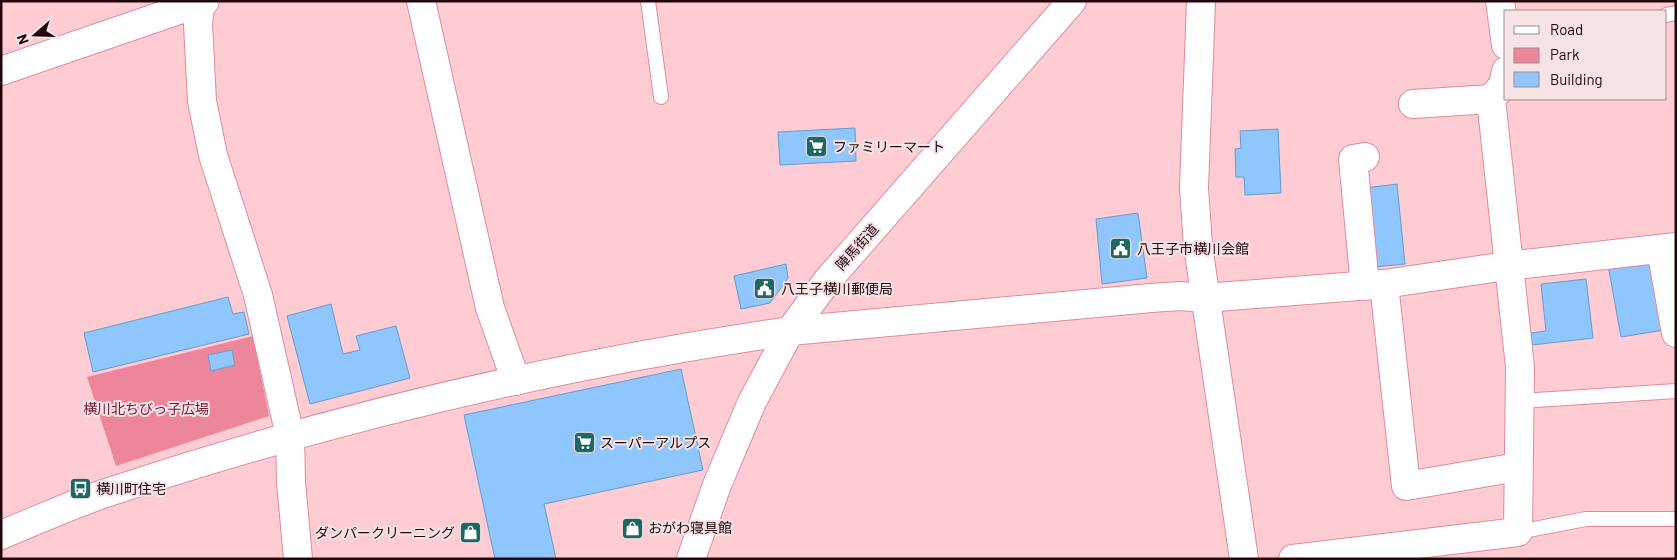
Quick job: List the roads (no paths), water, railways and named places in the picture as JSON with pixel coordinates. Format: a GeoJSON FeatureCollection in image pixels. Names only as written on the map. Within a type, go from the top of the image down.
{"type":"FeatureCollection","features":[{"type":"Feature","properties":{"kind":"street"},"geometry":{"type":"LineString","coordinates":[[421,1],[490,308],[516,381]]}},
{"type":"Feature","properties":{"kind":"street","name":"陣馬街道"},"geometry":{"type":"LineString","coordinates":[[691,559],[717,484],[749,410],[790,331],[827,280],[1072,1]]}},
{"type":"Feature","properties":{"kind":"street"},"geometry":{"type":"LineString","coordinates":[[1201,1],[1194,188],[1204,298],[1244,559]]}},
{"type":"Feature","properties":{"kind":"street"},"geometry":{"type":"LineString","coordinates":[[1500,1],[1504,23]]}},
{"type":"Feature","properties":{"kind":"street"},"geometry":{"type":"LineString","coordinates":[[1,71],[202,2],[198,24],[202,101],[213,155],[258,295],[290,436],[291,482],[298,559]]}},
{"type":"Feature","properties":{"kind":"street"},"geometry":{"type":"LineString","coordinates":[[1413,104],[1491,99],[1503,85],[1504,80]]}},
{"type":"Feature","properties":{"kind":"street"},"geometry":{"type":"LineString","coordinates":[[1293,559],[1518,532],[1520,367],[1507,266],[1491,99]]}},
{"type":"Feature","properties":{"kind":"street"},"geometry":{"type":"LineString","coordinates":[[1365,157],[1353,159],[1406,486],[1518,468]]}},
{"type":"Feature","properties":{"kind":"street"},"geometry":{"type":"LineString","coordinates":[[1,535],[110,491],[290,436],[516,381],[659,351],[790,331],[1151,298],[1180,296],[1204,298],[1374,285],[1507,266],[1668,248],[1676,333]]}},
{"type":"Feature","properties":{"kind":"lane"},"geometry":{"type":"LineString","coordinates":[[648,1],[661,97]]}},
{"type":"Feature","properties":{"kind":"lane"},"geometry":{"type":"LineString","coordinates":[[1519,401],[1676,391]]}},
{"type":"Feature","properties":{"kind":"lane"},"geometry":{"type":"LineString","coordinates":[[1518,532],[1586,518],[1676,519]]}},
{"type":"Feature","properties":{"kind":"place","name":"ファミリーマート"},"geometry":{"type":"Point","coordinates":[817,147]}},
{"type":"Feature","properties":{"kind":"place","name":"八王子市横川会館"},"geometry":{"type":"Point","coordinates":[1121,249]}},
{"type":"Feature","properties":{"kind":"place","name":"八王子横川郵便局"},"geometry":{"type":"Point","coordinates":[765,289]}},
{"type":"Feature","properties":{"kind":"place","name":"スーパーアルプス"},"geometry":{"type":"Point","coordinates":[584,443]}},
{"type":"Feature","properties":{"kind":"place","name":"横川町住宅"},"geometry":{"type":"Point","coordinates":[80,489]}},
{"type":"Feature","properties":{"kind":"place","name":"おがわ寝具館"},"geometry":{"type":"Point","coordinates":[632,528]}},
{"type":"Feature","properties":{"kind":"place","name":"ダンパークリーニング"},"geometry":{"type":"Point","coordinates":[471,533]}},
{"type":"Feature","properties":{"kind":"park label","name":"横川北ちびっ子広場"},"geometry":{"type":"Point","coordinates":[146,409]}}]}
